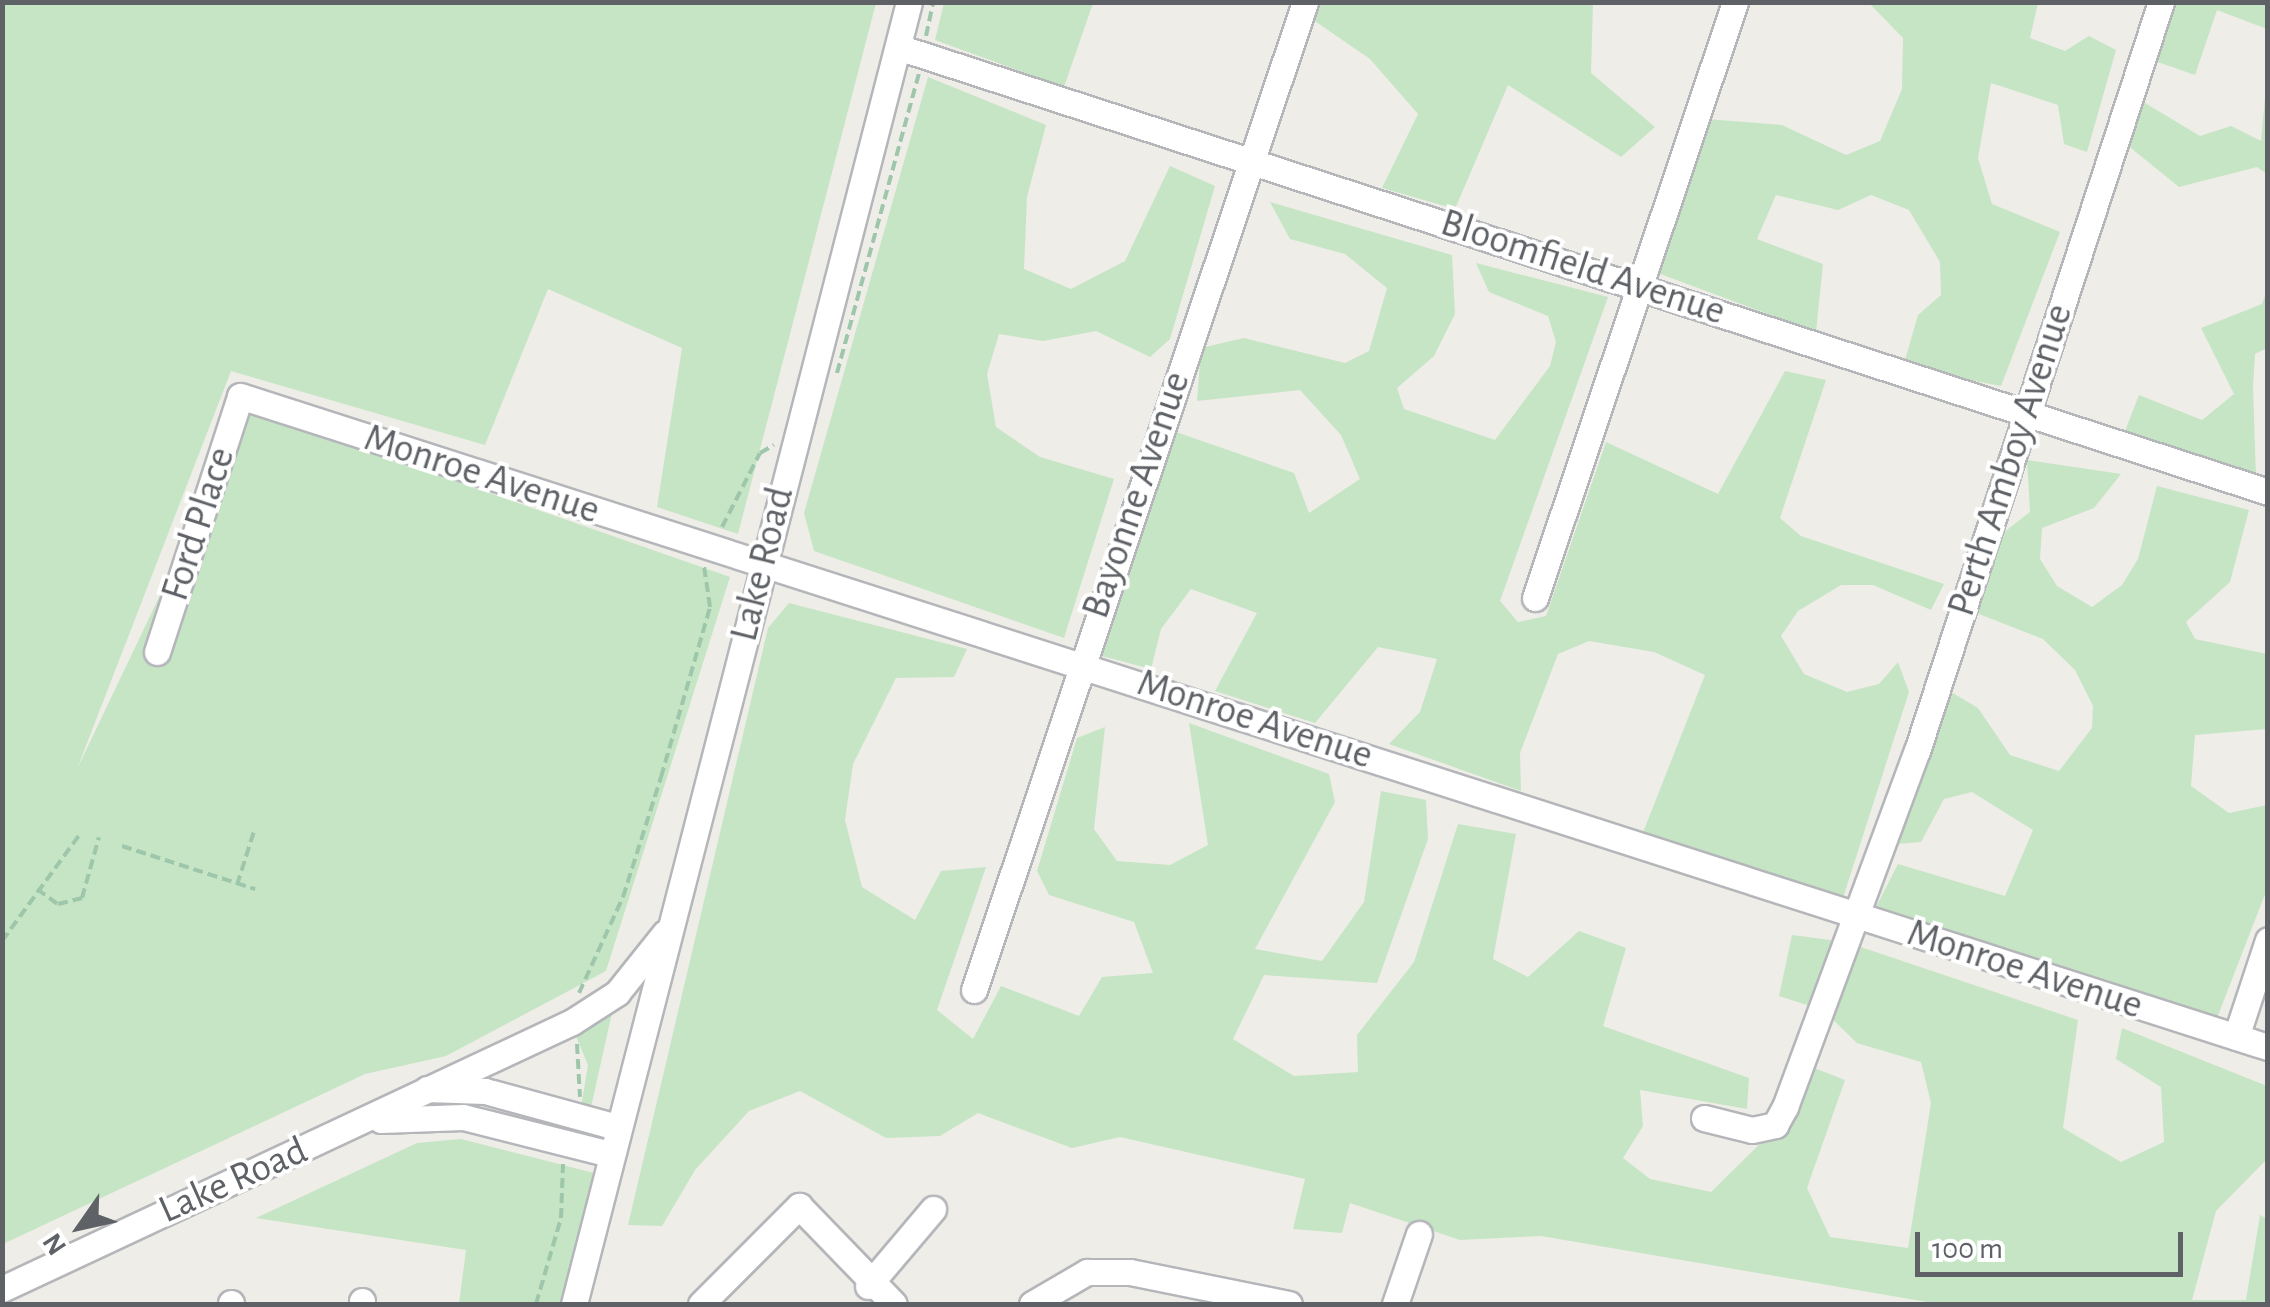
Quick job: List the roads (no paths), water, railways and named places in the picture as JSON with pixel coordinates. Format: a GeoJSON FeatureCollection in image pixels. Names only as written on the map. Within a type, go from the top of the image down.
{"type":"FeatureCollection","features":[{"type":"Feature","properties":{"kind":"street","name":"Lake Road"},"geometry":{"type":"LineString","coordinates":[[357,1124],[442,1114],[610,1154],[672,923],[760,564],[909,2]]}},
{"type":"Feature","properties":{"kind":"street","name":"Bayonne Avenue"},"geometry":{"type":"LineString","coordinates":[[974,990],[1080,662],[1305,2]]}},
{"type":"Feature","properties":{"kind":"street"},"geometry":{"type":"LineString","coordinates":[[1535,598],[1646,287],[1735,2]]}},
{"type":"Feature","properties":{"kind":"street","name":"Perth Amboy Avenue"},"geometry":{"type":"LineString","coordinates":[[1704,1118],[1775,1125],[1860,916],[2160,2]]}},
{"type":"Feature","properties":{"kind":"street","name":"Bloomfield Avenue"},"geometry":{"type":"LineString","coordinates":[[898,47],[2268,492]]}},
{"type":"Feature","properties":{"kind":"street","name":"Monroe Avenue"},"geometry":{"type":"LineString","coordinates":[[240,396],[760,564],[1080,662],[2268,1047]]}},
{"type":"Feature","properties":{"kind":"street","name":"Ford Place"},"geometry":{"type":"LineString","coordinates":[[157,652],[240,396]]}},
{"type":"Feature","properties":{"kind":"street","name":"Lake Road"},"geometry":{"type":"LineString","coordinates":[[2,1289],[598,1008],[672,923]]}},
{"type":"Feature","properties":{"kind":"street"},"geometry":{"type":"LineString","coordinates":[[2236,1037],[2268,940]]}},
{"type":"Feature","properties":{"kind":"street"},"geometry":{"type":"LineString","coordinates":[[422,1089],[485,1091],[617,1127]]}},
{"type":"Feature","properties":{"kind":"street"},"geometry":{"type":"LineString","coordinates":[[574,1304],[610,1154]]}},
{"type":"Feature","properties":{"kind":"street"},"geometry":{"type":"LineString","coordinates":[[700,1304],[799,1206],[868,1286],[894,1304]]}},
{"type":"Feature","properties":{"kind":"street"},"geometry":{"type":"LineString","coordinates":[[868,1286],[933,1208]]}},
{"type":"Feature","properties":{"kind":"street"},"geometry":{"type":"LineString","coordinates":[[1395,1304],[1419,1234]]}},
{"type":"Feature","properties":{"kind":"street"},"geometry":{"type":"LineString","coordinates":[[1032,1304],[1087,1272],[1116,1272],[1289,1304]]}}]}
